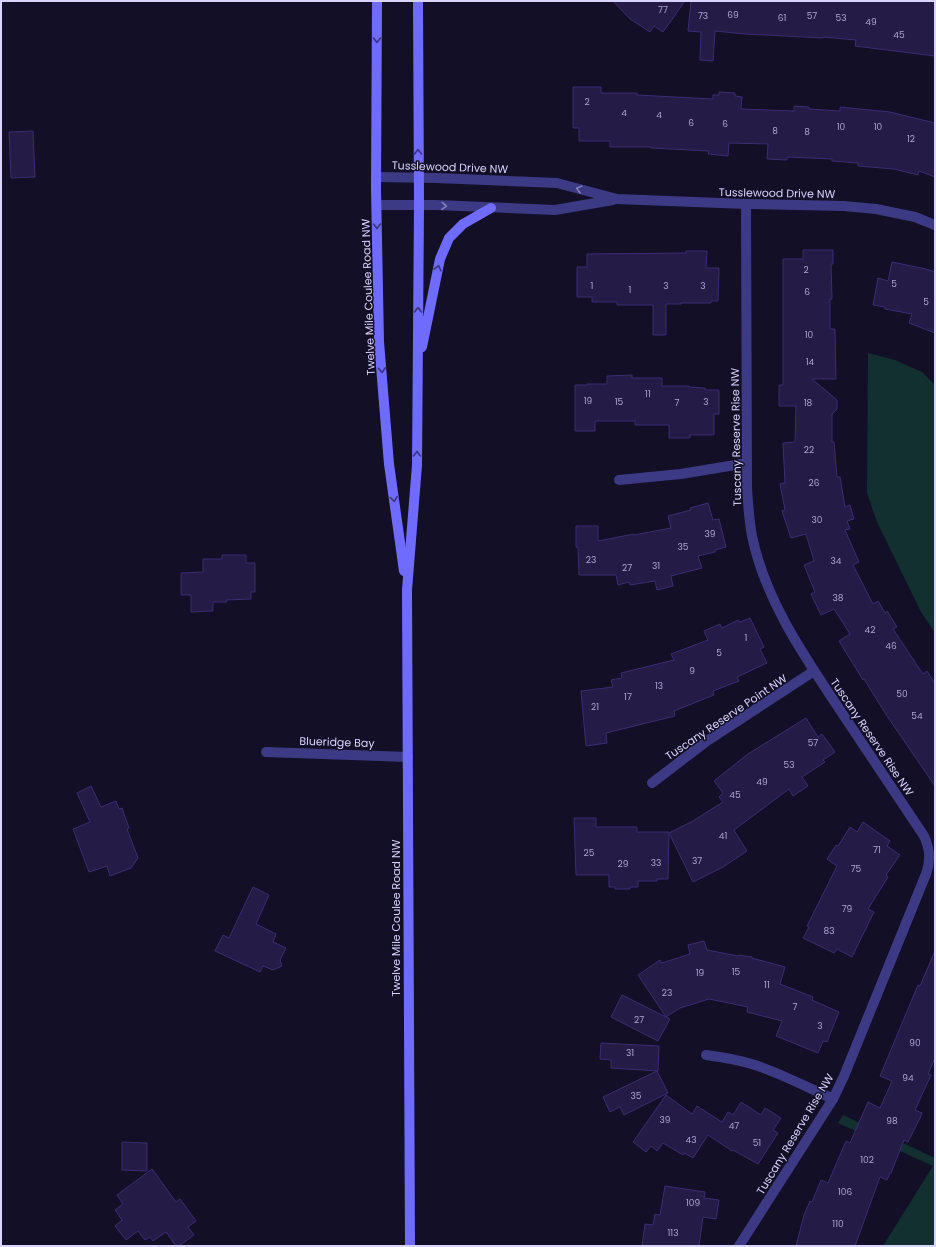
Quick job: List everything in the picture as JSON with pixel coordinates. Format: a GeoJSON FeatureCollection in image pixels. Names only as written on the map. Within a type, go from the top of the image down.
{"type":"FeatureCollection","features":[{"type":"Feature","properties":{"kind":"street","name":"Twelve Mile Coulee Road NW"},"geometry":{"type":"LineString","coordinates":[[377,1],[376,177],[379,342],[389,464],[407,590]]}},
{"type":"Feature","properties":{"kind":"street","name":"Twelve Mile Coulee Road NW"},"geometry":{"type":"LineString","coordinates":[[410,1246],[407,590],[417,465],[419,205],[418,1]]}},
{"type":"Feature","properties":{"kind":"street","name":"Tusslewood Drive NW"},"geometry":{"type":"LineString","coordinates":[[376,177],[418,177],[557,183],[617,199]]}},
{"type":"Feature","properties":{"kind":"street","name":"Tusslewood Drive NW"},"geometry":{"type":"LineString","coordinates":[[377,205],[555,210],[617,199],[844,206],[914,217],[935,225]]}},
{"type":"Feature","properties":{"kind":"street","name":"Tuscany Reserve Rise NW"},"geometry":{"type":"LineString","coordinates":[[739,1246],[833,1099],[844,1076],[930,864],[927,843],[924,836],[814,671],[777,606],[758,559],[748,513],[747,488],[746,204]]}},
{"type":"Feature","properties":{"kind":"street"},"geometry":{"type":"LineString","coordinates":[[417,375],[440,259],[449,238],[462,224],[492,208]]}},
{"type":"Feature","properties":{"kind":"street"},"geometry":{"type":"LineString","coordinates":[[619,480],[681,474],[747,463]]}},
{"type":"Feature","properties":{"kind":"street","name":"Tuscany Reserve Point NW"},"geometry":{"type":"LineString","coordinates":[[652,783],[708,741],[814,671]]}},
{"type":"Feature","properties":{"kind":"street","name":"Blueridge Bay"},"geometry":{"type":"LineString","coordinates":[[266,752],[408,757]]}},
{"type":"Feature","properties":{"kind":"street"},"geometry":{"type":"LineString","coordinates":[[706,1055],[728,1058],[754,1065],[785,1076],[833,1099]]}},
{"type":"Feature","properties":{"kind":"green space"},"geometry":{"type":"Polygon","coordinates":[[[868,353],[895,360],[922,372],[935,385],[935,633],[921,612],[877,522],[867,493],[868,353]]]}},
{"type":"Feature","properties":{"kind":"green space"},"geometry":{"type":"Polygon","coordinates":[[[843,1115],[935,1158],[935,1246],[883,1246],[933,1166],[838,1123],[843,1115]]]}},
{"type":"Feature","properties":{"kind":"building"},"geometry":{"type":"Polygon","coordinates":[[[613,1],[685,1],[663,32],[654,26],[650,32],[630,19],[613,1]]]}},
{"type":"Feature","properties":{"kind":"building"},"geometry":{"type":"Polygon","coordinates":[[[691,1],[935,1],[935,56],[855,46],[856,40],[715,31],[713,61],[700,60],[701,32],[688,31],[691,1]]]}},
{"type":"Feature","properties":{"kind":"building"},"geometry":{"type":"Polygon","coordinates":[[[573,87],[601,87],[601,93],[637,93],[637,95],[713,99],[713,95],[719,95],[719,92],[735,93],[735,96],[742,97],[741,109],[794,111],[794,106],[809,107],[809,109],[840,111],[840,107],[890,112],[935,123],[935,177],[919,171],[918,175],[894,169],[858,166],[858,163],[832,161],[832,159],[787,157],[787,160],[767,159],[768,144],[729,143],[728,156],[708,154],[709,151],[651,147],[610,147],[610,141],[579,141],[579,128],[573,128],[573,87]]]}},
{"type":"Feature","properties":{"kind":"building"},"geometry":{"type":"Polygon","coordinates":[[[33,131],[35,177],[11,178],[9,132],[33,131]]]}},
{"type":"Feature","properties":{"kind":"building"},"geometry":{"type":"Polygon","coordinates":[[[803,250],[833,250],[833,264],[831,264],[832,299],[830,299],[830,329],[835,329],[836,379],[812,379],[837,400],[837,409],[832,414],[832,442],[834,442],[837,477],[840,477],[845,507],[850,505],[854,519],[847,521],[850,529],[845,530],[859,562],[853,565],[873,604],[878,601],[885,613],[887,611],[897,627],[893,629],[923,674],[927,671],[935,684],[935,786],[887,716],[864,679],[863,680],[839,641],[850,634],[834,609],[821,615],[811,594],[815,592],[804,565],[814,561],[806,534],[791,538],[782,511],[785,510],[780,484],[785,483],[783,443],[795,442],[796,406],[779,406],[779,385],[783,385],[783,259],[803,259],[803,250]]]}},
{"type":"Feature","properties":{"kind":"building"},"geometry":{"type":"Polygon","coordinates":[[[686,251],[707,251],[706,268],[719,268],[718,301],[711,301],[711,303],[666,304],[666,335],[653,335],[653,305],[617,305],[617,302],[592,302],[592,297],[577,297],[577,267],[587,267],[587,254],[686,253],[686,251]]]}},
{"type":"Feature","properties":{"kind":"building"},"geometry":{"type":"Polygon","coordinates":[[[892,262],[935,272],[935,333],[909,323],[912,314],[873,305],[878,278],[888,281],[892,262]]]}},
{"type":"Feature","properties":{"kind":"building"},"geometry":{"type":"Polygon","coordinates":[[[632,375],[632,378],[662,378],[662,386],[689,386],[705,388],[705,390],[719,390],[719,414],[714,414],[714,435],[690,435],[690,438],[669,438],[669,425],[635,425],[635,421],[595,421],[595,431],[575,431],[575,385],[607,384],[607,376],[632,375]]]}},
{"type":"Feature","properties":{"kind":"building"},"geometry":{"type":"Polygon","coordinates":[[[708,503],[713,520],[719,519],[726,547],[715,550],[715,552],[698,556],[702,568],[671,576],[673,586],[657,590],[655,581],[630,585],[629,582],[618,585],[616,575],[579,575],[578,547],[576,547],[576,526],[598,526],[598,541],[634,535],[671,528],[668,516],[691,510],[690,508],[708,503]]]}},
{"type":"Feature","properties":{"kind":"building"},"geometry":{"type":"Polygon","coordinates":[[[222,555],[246,555],[246,563],[255,563],[255,592],[251,592],[251,599],[213,602],[213,611],[191,612],[191,595],[181,595],[181,573],[203,572],[203,559],[222,559],[222,555]]]}},
{"type":"Feature","properties":{"kind":"building"},"geometry":{"type":"Polygon","coordinates":[[[750,618],[764,647],[760,649],[767,663],[737,677],[739,681],[713,691],[714,695],[674,711],[675,716],[606,733],[607,743],[586,746],[581,691],[613,687],[611,680],[622,678],[621,673],[674,660],[671,654],[708,640],[704,631],[720,624],[722,628],[738,620],[740,622],[750,618]]]}},
{"type":"Feature","properties":{"kind":"building"},"geometry":{"type":"Polygon","coordinates":[[[806,718],[818,737],[822,734],[835,752],[823,760],[825,762],[802,777],[808,786],[793,796],[789,789],[734,830],[747,851],[723,867],[693,882],[669,833],[693,821],[723,802],[719,797],[723,793],[714,781],[748,754],[806,718]]]}},
{"type":"Feature","properties":{"kind":"building"},"geometry":{"type":"Polygon","coordinates":[[[91,786],[101,807],[116,801],[119,809],[122,808],[129,828],[127,829],[138,858],[131,868],[110,876],[107,866],[89,872],[73,829],[90,822],[77,793],[91,786]]]}},
{"type":"Feature","properties":{"kind":"building"},"geometry":{"type":"Polygon","coordinates":[[[574,818],[596,818],[596,827],[637,827],[637,832],[669,832],[668,879],[657,879],[657,881],[638,881],[638,887],[630,887],[630,889],[615,889],[615,887],[609,887],[609,875],[576,875],[574,818]]]}},
{"type":"Feature","properties":{"kind":"building"},"geometry":{"type":"Polygon","coordinates":[[[863,822],[890,841],[887,846],[900,855],[886,875],[888,877],[868,909],[874,912],[852,957],[837,949],[834,953],[803,938],[809,927],[807,926],[837,866],[827,859],[836,845],[838,846],[850,827],[857,832],[863,822]]]}},
{"type":"Feature","properties":{"kind":"building"},"geometry":{"type":"Polygon","coordinates":[[[253,887],[269,895],[256,924],[276,934],[273,942],[286,948],[280,960],[282,966],[273,970],[263,966],[260,972],[215,951],[223,935],[229,938],[253,887]]]}},
{"type":"Feature","properties":{"kind":"building"},"geometry":{"type":"Polygon","coordinates":[[[704,941],[707,950],[752,957],[785,967],[780,984],[813,997],[812,1000],[839,1012],[827,1042],[823,1041],[818,1053],[776,1036],[782,1021],[747,1012],[748,1007],[709,999],[680,1008],[666,1017],[638,975],[660,960],[662,963],[690,954],[688,945],[704,941]]]}},
{"type":"Feature","properties":{"kind":"building"},"geometry":{"type":"Polygon","coordinates":[[[935,951],[935,1058],[928,1074],[931,1075],[915,1110],[922,1113],[920,1118],[908,1142],[904,1140],[887,1180],[880,1177],[855,1246],[796,1246],[804,1215],[810,1201],[812,1202],[821,1180],[828,1183],[846,1141],[850,1143],[868,1102],[880,1108],[892,1081],[880,1076],[918,985],[920,986],[935,951]]]}},
{"type":"Feature","properties":{"kind":"building"},"geometry":{"type":"Polygon","coordinates":[[[622,995],[670,1019],[658,1041],[611,1017],[622,995]]]}},
{"type":"Feature","properties":{"kind":"building"},"geometry":{"type":"Polygon","coordinates":[[[601,1043],[659,1046],[658,1071],[611,1068],[611,1060],[600,1059],[601,1043]]]}},
{"type":"Feature","properties":{"kind":"building"},"geometry":{"type":"Polygon","coordinates":[[[657,1071],[668,1093],[624,1115],[620,1107],[610,1112],[603,1097],[657,1071]]]}},
{"type":"Feature","properties":{"kind":"building"},"geometry":{"type":"Polygon","coordinates":[[[666,1095],[692,1114],[697,1106],[722,1122],[728,1112],[733,1115],[741,1102],[761,1115],[765,1108],[781,1118],[773,1130],[778,1133],[758,1164],[733,1150],[732,1151],[708,1135],[693,1158],[684,1153],[683,1155],[663,1143],[657,1151],[651,1146],[646,1152],[633,1142],[666,1095]]]}},
{"type":"Feature","properties":{"kind":"building"},"geometry":{"type":"Polygon","coordinates":[[[122,1142],[147,1143],[147,1171],[122,1170],[122,1142]]]}},
{"type":"Feature","properties":{"kind":"building"},"geometry":{"type":"Polygon","coordinates":[[[152,1169],[176,1202],[180,1199],[196,1221],[188,1227],[194,1235],[179,1246],[176,1246],[166,1232],[153,1241],[150,1237],[145,1240],[138,1231],[126,1240],[115,1226],[122,1220],[115,1210],[123,1204],[117,1195],[152,1169]]]}},
{"type":"Feature","properties":{"kind":"building"},"geometry":{"type":"Polygon","coordinates":[[[665,1186],[705,1192],[704,1198],[719,1200],[716,1219],[703,1217],[699,1246],[642,1246],[645,1224],[653,1225],[655,1214],[660,1215],[665,1186]]]}}]}
